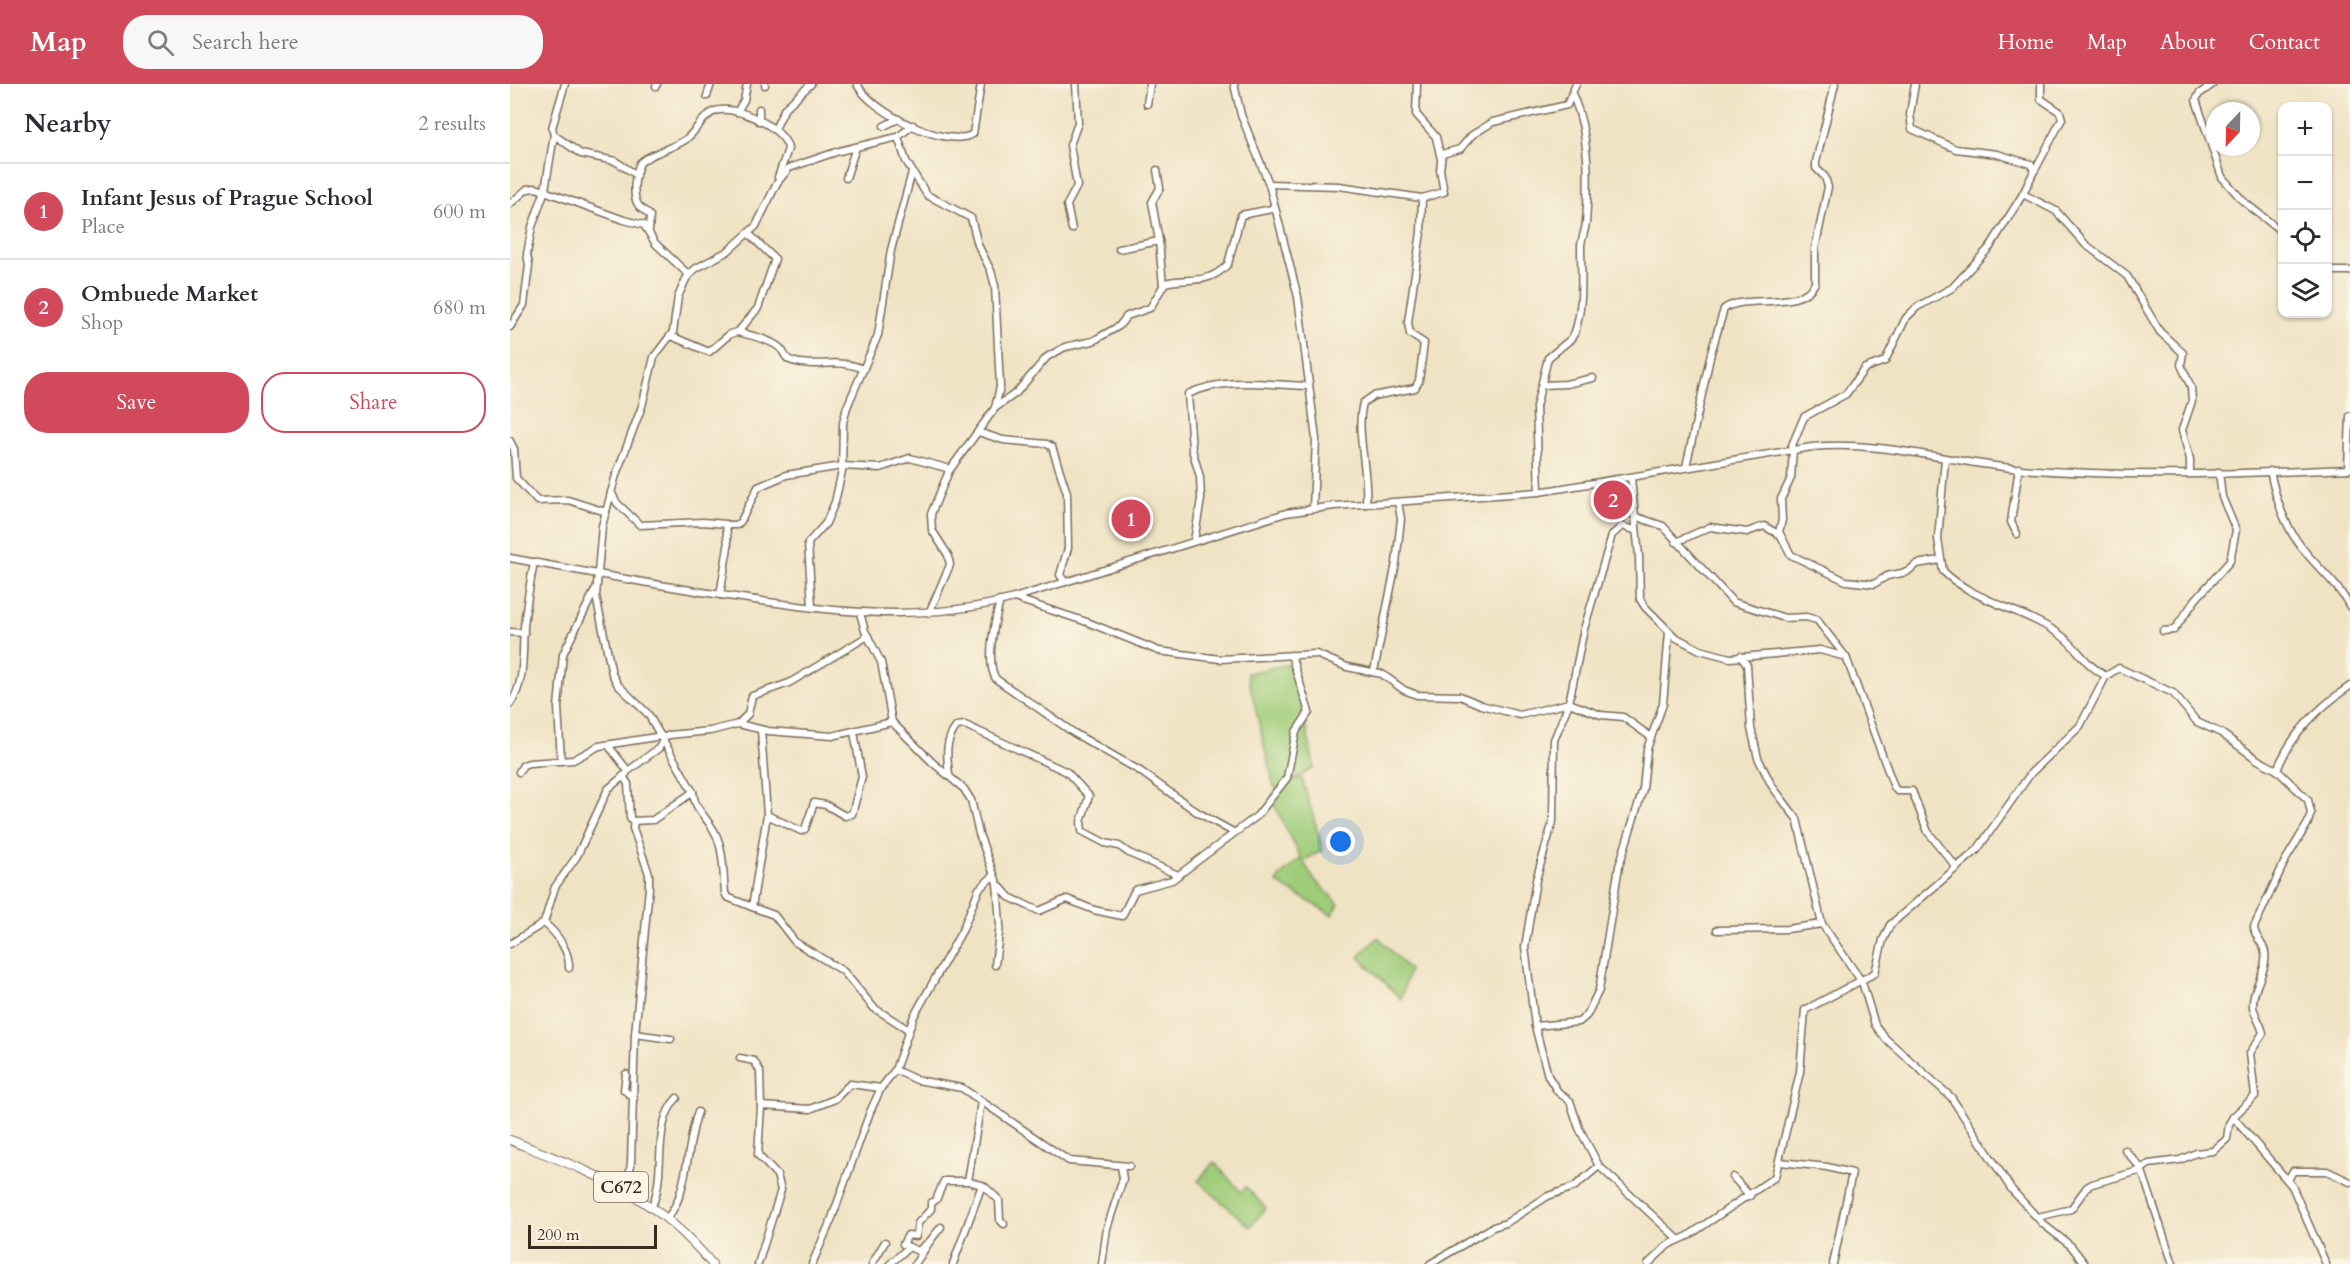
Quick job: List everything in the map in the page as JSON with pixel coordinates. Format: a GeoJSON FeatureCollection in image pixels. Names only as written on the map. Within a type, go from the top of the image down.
{"type":"FeatureCollection","features":[{"type":"Feature","properties":{"kind":"main road","name":"C672"},"geometry":{"type":"LineString","coordinates":[[510,1140],[609,1180],[652,1206],[691,1238],[712,1264]]}},
{"type":"Feature","properties":{"kind":"street"},"geometry":{"type":"LineString","coordinates":[[707,96],[711,84]]}},
{"type":"Feature","properties":{"kind":"street"},"geometry":{"type":"LineString","coordinates":[[737,112],[744,100],[747,84]]}},
{"type":"Feature","properties":{"kind":"street"},"geometry":{"type":"LineString","coordinates":[[775,129],[785,108],[811,84]]}},
{"type":"Feature","properties":{"kind":"street"},"geometry":{"type":"LineString","coordinates":[[857,84],[866,98],[898,119],[947,136],[971,135],[980,102],[981,84]]}},
{"type":"Feature","properties":{"kind":"street"},"geometry":{"type":"LineString","coordinates":[[1072,229],[1067,205],[1077,186],[1070,145],[1078,123],[1076,84]]}},
{"type":"Feature","properties":{"kind":"street"},"geometry":{"type":"LineString","coordinates":[[1147,104],[1150,84]]}},
{"type":"Feature","properties":{"kind":"street"},"geometry":{"type":"LineString","coordinates":[[1234,84],[1244,123],[1269,184],[1298,297],[1316,439],[1313,508]]}},
{"type":"Feature","properties":{"kind":"street"},"geometry":{"type":"LineString","coordinates":[[1269,184],[1339,186],[1422,198],[1444,192],[1436,138],[1416,114],[1417,84]]}},
{"type":"Feature","properties":{"kind":"street"},"geometry":{"type":"LineString","coordinates":[[1440,159],[1443,154],[1460,149],[1469,137],[1491,123],[1563,107],[1573,96],[1576,84]]}},
{"type":"Feature","properties":{"kind":"street"},"geometry":{"type":"LineString","coordinates":[[1686,467],[1707,381],[1711,353],[1724,309],[1733,304],[1770,301],[1805,294],[1815,283],[1815,249],[1827,187],[1825,177],[1816,168],[1816,162],[1836,84]]}},
{"type":"Feature","properties":{"kind":"street"},"geometry":{"type":"LineString","coordinates":[[1915,84],[1909,121],[1912,129],[1956,149],[2020,159],[2031,164],[2034,171]]}},
{"type":"Feature","properties":{"kind":"street"},"geometry":{"type":"LineString","coordinates":[[1780,535],[1781,499],[1792,476],[1792,450],[1804,417],[1846,394],[1865,368],[1886,361],[1906,318],[1920,306],[1952,288],[1992,243],[2023,194],[2062,119],[2060,112],[2041,99],[2041,84]]}},
{"type":"Feature","properties":{"kind":"street"},"geometry":{"type":"LineString","coordinates":[[2213,84],[2199,94],[2196,100],[2222,177],[2235,194],[2278,228]]}},
{"type":"Feature","properties":{"kind":"street"},"geometry":{"type":"LineString","coordinates":[[510,327],[524,306],[529,265],[527,254],[532,227],[545,190],[554,135],[552,128],[565,85]]}},
{"type":"Feature","properties":{"kind":"street"},"geometry":{"type":"LineString","coordinates":[[1539,492],[1535,417],[1548,358],[1573,336],[1579,319],[1583,279],[1581,244],[1586,221],[1587,166],[1582,118],[1573,96]]}},
{"type":"Feature","properties":{"kind":"street"},"geometry":{"type":"LineString","coordinates":[[759,109],[759,121]]}},
{"type":"Feature","properties":{"kind":"street"},"geometry":{"type":"LineString","coordinates":[[649,230],[650,216],[637,203],[635,174],[642,160],[682,142],[706,116],[720,110],[737,112],[775,129],[785,138],[788,149],[777,183],[762,216],[748,233],[728,251],[689,275],[678,297],[671,336],[654,357],[642,406],[611,492],[597,575],[596,587],[612,674],[621,688],[645,710],[663,737],[677,769],[693,792],[693,801],[717,834],[727,897],[774,915],[795,942],[843,972],[874,1008],[909,1030]]}},
{"type":"Feature","properties":{"kind":"street"},"geometry":{"type":"LineString","coordinates":[[884,126],[898,119]]}},
{"type":"Feature","properties":{"kind":"street"},"geometry":{"type":"LineString","coordinates":[[777,183],[789,168],[798,163],[898,137],[913,125]]}},
{"type":"Feature","properties":{"kind":"street"},"geometry":{"type":"LineString","coordinates":[[554,135],[581,154],[615,161],[635,174]]}},
{"type":"Feature","properties":{"kind":"street"},"geometry":{"type":"LineString","coordinates":[[898,137],[903,156],[928,197],[971,218],[978,245],[991,271],[997,297],[1000,387],[994,408],[950,469],[930,518],[932,530],[950,557],[950,565],[929,613]]}},
{"type":"Feature","properties":{"kind":"street"},"geometry":{"type":"LineString","coordinates":[[846,178],[856,147]]}},
{"type":"Feature","properties":{"kind":"street"},"geometry":{"type":"LineString","coordinates":[[1157,170],[1160,188],[1152,202],[1159,241],[1163,289]]}},
{"type":"Feature","properties":{"kind":"street"},"geometry":{"type":"LineString","coordinates":[[812,607],[813,588],[808,543],[831,513],[842,466],[843,423],[878,334],[891,250],[912,172]]}},
{"type":"Feature","properties":{"kind":"street"},"geometry":{"type":"LineString","coordinates":[[510,204],[529,189],[545,190],[580,206],[642,224],[649,230],[655,243],[689,275]]}},
{"type":"Feature","properties":{"kind":"street"},"geometry":{"type":"LineString","coordinates":[[2023,194],[2055,211],[2085,244],[2127,276],[2160,332],[2183,353],[2181,365],[2191,387],[2192,401],[2182,430],[2190,459],[2190,473]]}},
{"type":"Feature","properties":{"kind":"street"},"geometry":{"type":"LineString","coordinates":[[1366,504],[1367,473],[1360,422],[1364,401],[1377,395],[1415,388],[1419,384],[1424,343],[1410,334],[1408,322],[1421,232],[1422,198]]}},
{"type":"Feature","properties":{"kind":"street"},"geometry":{"type":"LineString","coordinates":[[994,408],[1016,393],[1050,354],[1065,347],[1099,338],[1119,326],[1127,316],[1150,308],[1168,282],[1197,282],[1226,267],[1241,215],[1272,209],[1274,205]]}},
{"type":"Feature","properties":{"kind":"street"},"geometry":{"type":"LineString","coordinates":[[738,332],[758,308],[775,259],[748,233]]}},
{"type":"Feature","properties":{"kind":"street"},"geometry":{"type":"LineString","coordinates":[[1119,249],[1159,241]]}},
{"type":"Feature","properties":{"kind":"street"},"geometry":{"type":"LineString","coordinates":[[2332,271],[2350,271]]}},
{"type":"Feature","properties":{"kind":"street"},"geometry":{"type":"LineString","coordinates":[[671,336],[709,352],[730,334],[738,332],[778,347],[784,357],[791,361],[812,365],[843,362],[864,369]]}},
{"type":"Feature","properties":{"kind":"street"},"geometry":{"type":"LineString","coordinates":[[1542,386],[1593,378]]}},
{"type":"Feature","properties":{"kind":"street"},"geometry":{"type":"LineString","coordinates":[[1194,541],[1201,494],[1200,471],[1192,449],[1188,394],[1221,385],[1251,381],[1308,386]]}},
{"type":"Feature","properties":{"kind":"street"},"geometry":{"type":"LineString","coordinates":[[510,558],[597,575],[812,607],[889,615],[929,613],[1014,598],[1263,519],[1313,508],[1539,492],[1792,450],[1844,446],[2019,468],[2130,474],[2349,469],[2350,416]]}},
{"type":"Feature","properties":{"kind":"street"},"geometry":{"type":"LineString","coordinates":[[978,432],[1003,440],[1047,444],[1052,447],[1067,493],[1068,548],[1060,575],[1065,582]]}},
{"type":"Feature","properties":{"kind":"street"},"geometry":{"type":"LineString","coordinates":[[510,441],[514,449],[516,478],[537,501],[568,500],[606,512]]}},
{"type":"Feature","properties":{"kind":"street"},"geometry":{"type":"LineString","coordinates":[[611,492],[617,503],[640,525],[709,522],[726,525],[740,523],[757,488],[768,481],[842,466],[880,468],[910,458],[950,469]]}},
{"type":"Feature","properties":{"kind":"street"},"geometry":{"type":"LineString","coordinates":[[1945,459],[1938,539],[1943,571],[2059,634],[2091,668],[2106,676]]}},
{"type":"Feature","properties":{"kind":"street"},"geometry":{"type":"LineString","coordinates":[[2017,534],[2011,522],[2019,468]]}},
{"type":"Feature","properties":{"kind":"street"},"geometry":{"type":"LineString","coordinates":[[2270,471],[2279,503],[2296,541],[2341,592],[2350,607]]}},
{"type":"Feature","properties":{"kind":"street"},"geometry":{"type":"LineString","coordinates":[[2163,631],[2174,630],[2196,599],[2204,593],[2216,575],[2226,568],[2230,561],[2236,530],[2222,497],[2218,472]]}},
{"type":"Feature","properties":{"kind":"street"},"geometry":{"type":"LineString","coordinates":[[1631,478],[1634,530],[1639,556],[1640,599],[1680,641],[1700,650],[1730,658],[1820,650],[1846,657]]}},
{"type":"Feature","properties":{"kind":"street"},"geometry":{"type":"LineString","coordinates":[[1374,671],[1396,563],[1401,519],[1398,502]]}},
{"type":"Feature","properties":{"kind":"street"},"geometry":{"type":"LineString","coordinates":[[1634,516],[1662,525],[1732,602],[1785,618],[1806,617],[1817,620],[1846,657],[1894,787],[1898,791],[1912,791],[1928,832],[1957,868]]}},
{"type":"Feature","properties":{"kind":"street"},"geometry":{"type":"LineString","coordinates":[[720,594],[728,547],[726,525]]}},
{"type":"Feature","properties":{"kind":"street"},"geometry":{"type":"LineString","coordinates":[[1634,530],[1622,526],[1612,536],[1584,629],[1569,703],[1554,740],[1552,821],[1536,880],[1525,947],[1535,1026],[1548,1076],[1558,1092],[1570,1101],[1579,1128],[1599,1166],[1679,1240]]}},
{"type":"Feature","properties":{"kind":"street"},"geometry":{"type":"LineString","coordinates":[[1676,542],[1711,527],[1747,532],[1764,526],[1780,535],[1791,555],[1846,581],[1874,584],[1887,576],[1907,572],[1917,564],[1940,560]]}},
{"type":"Feature","properties":{"kind":"street"},"geometry":{"type":"LineString","coordinates":[[510,704],[519,684],[534,562]]}},
{"type":"Feature","properties":{"kind":"street"},"geometry":{"type":"LineString","coordinates":[[561,761],[558,707],[562,654],[596,587]]}},
{"type":"Feature","properties":{"kind":"street"},"geometry":{"type":"LineString","coordinates":[[1014,598],[1088,622],[1159,651],[1220,659],[1316,654],[1347,668],[1374,671],[1385,675],[1413,694],[1460,696],[1511,714],[1531,713],[1569,703],[1601,715],[1623,717],[1651,737]]}},
{"type":"Feature","properties":{"kind":"street"},"geometry":{"type":"LineString","coordinates":[[1000,601],[993,633],[992,670],[996,679],[1074,733],[1140,771],[1197,812],[1233,832]]}},
{"type":"Feature","properties":{"kind":"street"},"geometry":{"type":"LineString","coordinates":[[860,613],[881,662],[892,722],[964,789],[971,800],[979,834],[997,883],[1000,925],[995,964]]}},
{"type":"Feature","properties":{"kind":"street"},"geometry":{"type":"LineString","coordinates":[[510,632],[524,633]]}},
{"type":"Feature","properties":{"kind":"street"},"geometry":{"type":"LineString","coordinates":[[1535,1026],[1579,1022],[1587,1015],[1599,990],[1619,866],[1642,796],[1651,737],[1663,704],[1670,632]]}},
{"type":"Feature","properties":{"kind":"street"},"geometry":{"type":"LineString","coordinates":[[738,724],[748,716],[752,696],[789,684],[868,636]]}},
{"type":"Feature","properties":{"kind":"street"},"geometry":{"type":"LineString","coordinates":[[997,883],[1010,897],[1040,911],[1045,911],[1055,903],[1067,899],[1094,910],[1120,916],[1125,913],[1135,890],[1166,883],[1257,816],[1284,783],[1291,763],[1297,729],[1309,712],[1291,655]]}},
{"type":"Feature","properties":{"kind":"street"},"geometry":{"type":"LineString","coordinates":[[1740,656],[1747,665],[1750,728],[1758,758],[1772,786],[1797,819],[1822,924],[1862,982],[1872,1018],[1879,1032],[1951,1097],[1998,1171],[2043,1224],[2071,1246],[2085,1264]]}},
{"type":"Feature","properties":{"kind":"street"},"geometry":{"type":"LineString","coordinates":[[1648,1264],[1668,1245],[1750,1196],[1775,1178],[1800,1072],[1803,1012],[1817,1001],[1862,982],[1877,968],[1883,940],[1890,925],[1957,868],[1988,838],[2031,773],[2080,726],[2106,676],[2122,668],[2166,689],[2179,698],[2197,722],[2221,733],[2258,760],[2277,770],[2308,800],[2310,817],[2254,927],[2255,935],[2265,950],[2262,973],[2253,1007],[2263,1033],[2250,1053],[2255,1096],[2233,1117],[2229,1124],[2228,1137],[2220,1147],[2180,1160],[2155,1163],[2092,1184],[2087,1187],[2071,1209],[2038,1217]]}},
{"type":"Feature","properties":{"kind":"street"},"geometry":{"type":"LineString","coordinates":[[2277,770],[2293,737],[2319,710],[2350,686]]}},
{"type":"Feature","properties":{"kind":"street"},"geometry":{"type":"LineString","coordinates":[[519,772],[523,765],[529,763],[576,759],[595,747],[625,740],[663,737],[738,724],[760,730],[827,736],[892,722]]}},
{"type":"Feature","properties":{"kind":"street"},"geometry":{"type":"LineString","coordinates":[[949,775],[947,753],[949,738],[957,726],[965,725],[1069,773],[1089,796],[1080,824],[1082,831],[1178,875]]}},
{"type":"Feature","properties":{"kind":"street"},"geometry":{"type":"LineString","coordinates":[[752,907],[767,815],[760,730]]}},
{"type":"Feature","properties":{"kind":"street"},"geometry":{"type":"LineString","coordinates":[[767,815],[801,831],[805,829],[814,803],[826,805],[845,816],[852,814],[862,777],[854,732]]}},
{"type":"Feature","properties":{"kind":"street"},"geometry":{"type":"LineString","coordinates":[[510,944],[544,924],[555,887],[577,856],[606,794],[658,748],[663,737]]}},
{"type":"Feature","properties":{"kind":"street"},"geometry":{"type":"LineString","coordinates":[[608,745],[626,774],[630,818],[634,821]]}},
{"type":"Feature","properties":{"kind":"street"},"geometry":{"type":"LineString","coordinates":[[634,821],[657,818],[693,792]]}},
{"type":"Feature","properties":{"kind":"street"},"geometry":{"type":"LineString","coordinates":[[624,1189],[630,1174],[635,1034],[649,888],[649,874],[633,828],[634,821]]}},
{"type":"Feature","properties":{"kind":"street"},"geometry":{"type":"LineString","coordinates":[[812,1264],[881,1088],[895,1070],[920,1004],[941,972],[966,924],[979,888],[994,875]]}},
{"type":"Feature","properties":{"kind":"street"},"geometry":{"type":"LineString","coordinates":[[544,924],[559,940],[568,957],[569,968]]}},
{"type":"Feature","properties":{"kind":"street"},"geometry":{"type":"LineString","coordinates":[[1717,930],[1787,929],[1822,924]]}},
{"type":"Feature","properties":{"kind":"street"},"geometry":{"type":"LineString","coordinates":[[635,1034],[671,1039]]}},
{"type":"Feature","properties":{"kind":"street"},"geometry":{"type":"LineString","coordinates":[[740,1058],[754,1061],[760,1071],[761,1106],[758,1155],[777,1175],[780,1190],[758,1264]]}},
{"type":"Feature","properties":{"kind":"street"},"geometry":{"type":"LineString","coordinates":[[895,1070],[917,1080],[959,1087],[1065,1160],[1130,1166]]}},
{"type":"Feature","properties":{"kind":"street"},"geometry":{"type":"LineString","coordinates":[[626,1074],[624,1090],[634,1098]]}},
{"type":"Feature","properties":{"kind":"street"},"geometry":{"type":"LineString","coordinates":[[761,1106],[810,1109],[835,1099],[850,1084],[881,1088]]}},
{"type":"Feature","properties":{"kind":"street"},"geometry":{"type":"LineString","coordinates":[[652,1206],[658,1189],[665,1113],[677,1098]]}},
{"type":"Feature","properties":{"kind":"street"},"geometry":{"type":"LineString","coordinates":[[968,1181],[981,1102]]}},
{"type":"Feature","properties":{"kind":"street"},"geometry":{"type":"LineString","coordinates":[[667,1218],[678,1202],[690,1136],[698,1112]]}},
{"type":"Feature","properties":{"kind":"street"},"geometry":{"type":"LineString","coordinates":[[2233,1117],[2288,1180],[2299,1198],[2326,1264]]}},
{"type":"Feature","properties":{"kind":"street"},"geometry":{"type":"LineString","coordinates":[[2125,1150],[2142,1168],[2173,1264]]}},
{"type":"Feature","properties":{"kind":"street"},"geometry":{"type":"LineString","coordinates":[[1780,1162],[1827,1167],[1851,1173],[1833,1264]]}},
{"type":"Feature","properties":{"kind":"street"},"geometry":{"type":"LineString","coordinates":[[1101,1264],[1107,1228],[1124,1179],[1121,1166]]}},
{"type":"Feature","properties":{"kind":"street"},"geometry":{"type":"LineString","coordinates":[[1430,1264],[1495,1226],[1504,1224],[1548,1196],[1574,1187],[1599,1166]]}},
{"type":"Feature","properties":{"kind":"street"},"geometry":{"type":"LineString","coordinates":[[2288,1180],[2293,1171],[2327,1171],[2350,1182]]}},
{"type":"Feature","properties":{"kind":"street"},"geometry":{"type":"LineString","coordinates":[[1733,1177],[1750,1196]]}},
{"type":"Feature","properties":{"kind":"street"},"geometry":{"type":"LineString","coordinates":[[930,1241],[918,1251],[903,1244],[908,1235],[916,1236],[918,1223],[931,1209],[930,1205],[936,1200],[944,1181],[968,1181],[982,1185],[999,1200],[1000,1220],[1004,1224]]}},
{"type":"Feature","properties":{"kind":"street"},"geometry":{"type":"LineString","coordinates":[[953,1264],[982,1185]]}},
{"type":"Feature","properties":{"kind":"street"},"geometry":{"type":"LineString","coordinates":[[915,1264],[941,1227]]}},
{"type":"Feature","properties":{"kind":"street"},"geometry":{"type":"LineString","coordinates":[[872,1264],[885,1242]]}},
{"type":"Feature","properties":{"kind":"street"},"geometry":{"type":"LineString","coordinates":[[890,1264],[909,1247]]}},
{"type":"Feature","properties":{"kind":"shaded area"},"geometry":{"type":"Polygon","coordinates":[[[1629,482],[1631,520],[1595,514],[1597,486],[1629,482]]]}},
{"type":"Feature","properties":{"kind":"green space"},"geometry":{"type":"Polygon","coordinates":[[[1293,663],[1314,765],[1313,769],[1286,784],[1302,778],[1323,850],[1303,861],[1313,878],[1339,904],[1332,915],[1277,883],[1280,876],[1301,858],[1271,799],[1277,788],[1274,787],[1247,673],[1293,663]]]}},
{"type":"Feature","properties":{"kind":"green space"},"geometry":{"type":"Polygon","coordinates":[[[1378,937],[1409,970],[1401,999],[1359,957],[1378,937]]]}},
{"type":"Feature","properties":{"kind":"green space"},"geometry":{"type":"Polygon","coordinates":[[[1214,1162],[1241,1192],[1246,1187],[1266,1208],[1250,1227],[1198,1181],[1214,1162]]]}},
{"type":"Feature","properties":{"kind":"place","name":"Ombuede Market"},"geometry":{"type":"Point","coordinates":[1613,500]}},
{"type":"Feature","properties":{"kind":"place","name":"Infant Jesus of Prague School"},"geometry":{"type":"Point","coordinates":[1131,519]}}]}
